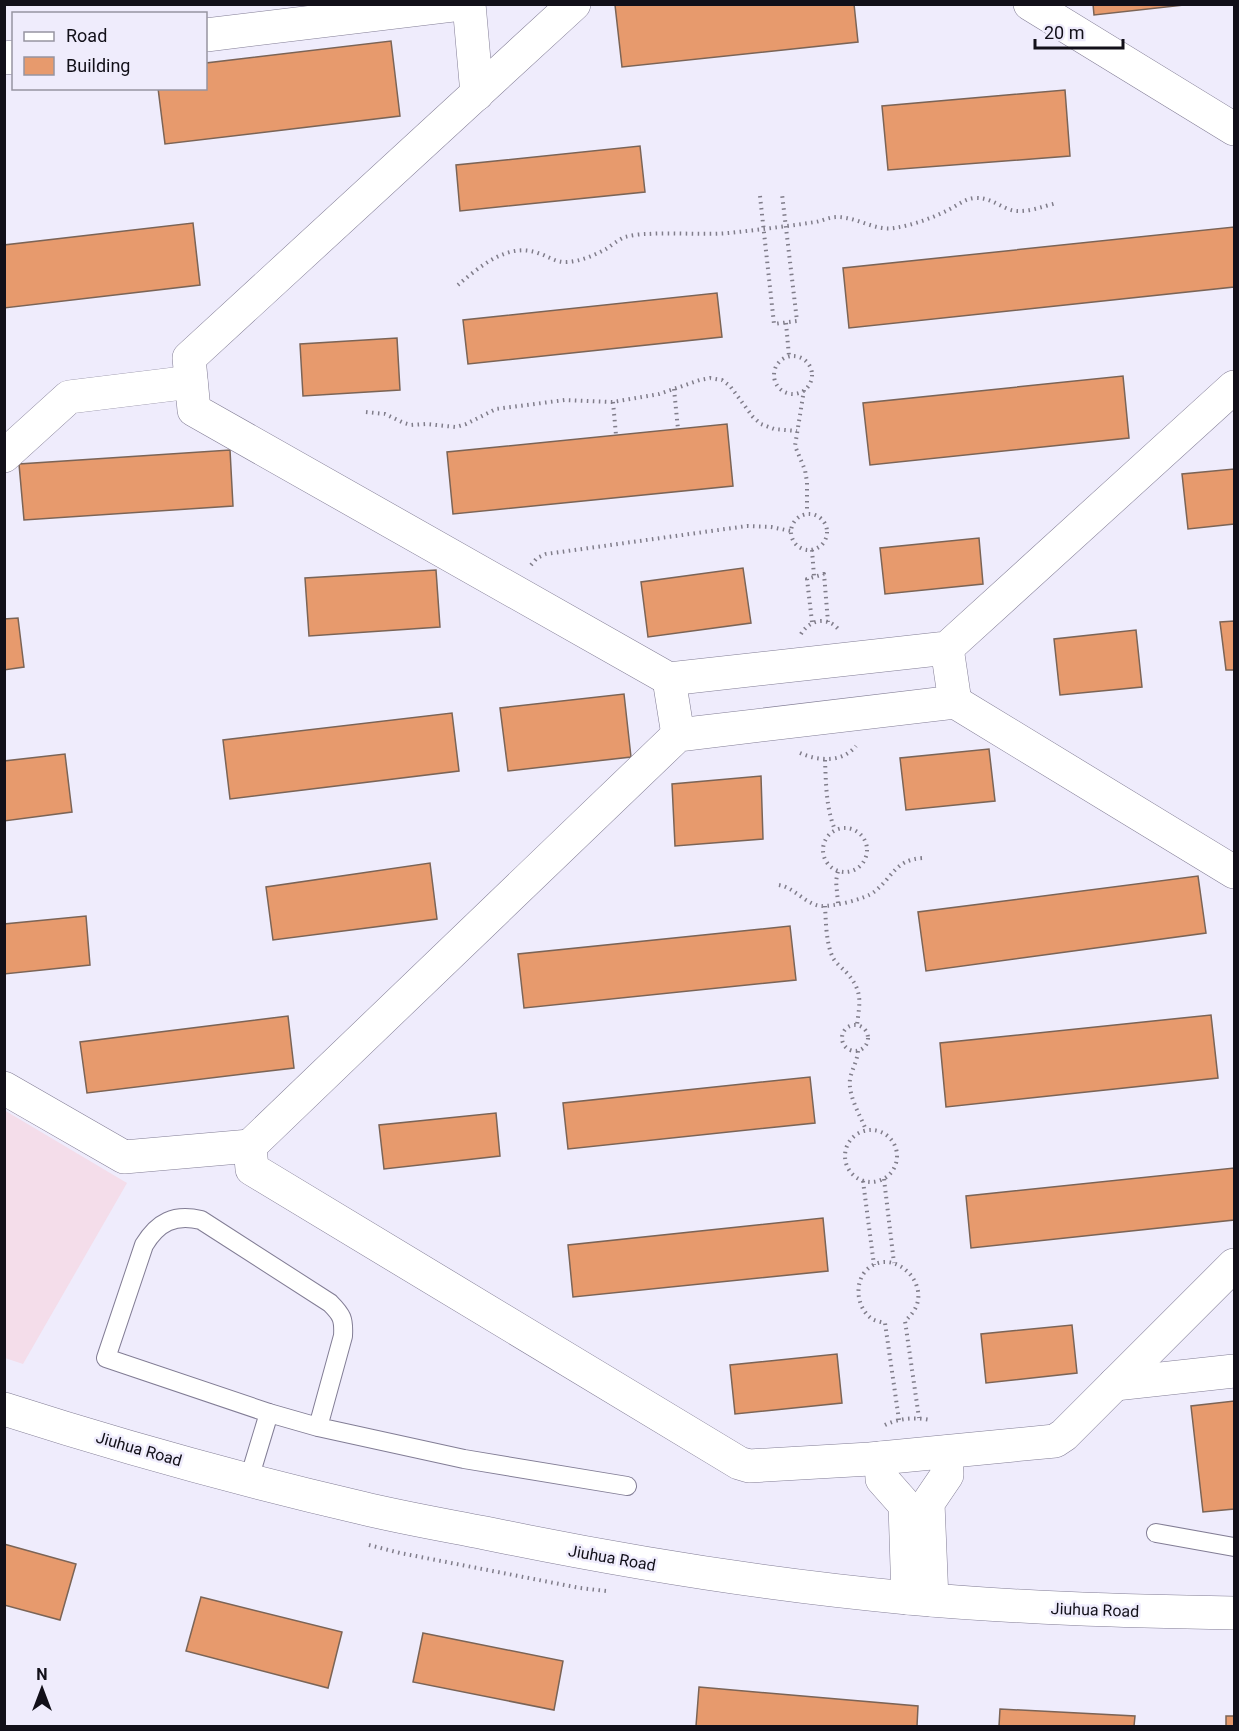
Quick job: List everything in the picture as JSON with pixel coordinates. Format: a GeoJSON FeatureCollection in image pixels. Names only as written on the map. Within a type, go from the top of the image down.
{"type":"FeatureCollection","features":[{"type":"Feature","properties":{"kind":"street"},"geometry":{"type":"LineString","coordinates":[[207,35],[462,4]]}},
{"type":"Feature","properties":{"kind":"street"},"geometry":{"type":"LineString","coordinates":[[469,4],[477,94]]}},
{"type":"Feature","properties":{"kind":"street"},"geometry":{"type":"LineString","coordinates":[[574,4],[189,358],[194,410],[669,679],[947,648],[1234,387]]}},
{"type":"Feature","properties":{"kind":"street"},"geometry":{"type":"LineString","coordinates":[[1030,4],[1234,129]]}},
{"type":"Feature","properties":{"kind":"street"},"geometry":{"type":"LineString","coordinates":[[4,456],[69,397],[191,382]]}},
{"type":"Feature","properties":{"kind":"street"},"geometry":{"type":"LineString","coordinates":[[947,648],[955,702]]}},
{"type":"Feature","properties":{"kind":"street"},"geometry":{"type":"LineString","coordinates":[[669,679],[678,735]]}},
{"type":"Feature","properties":{"kind":"street"},"geometry":{"type":"LineString","coordinates":[[4,1088],[124,1157],[250,1146],[678,735],[955,702],[1234,872]]}},
{"type":"Feature","properties":{"kind":"street"},"geometry":{"type":"LineString","coordinates":[[250,1146],[252,1169],[739,1463],[759,1467],[1055,1441],[1064,1435],[1234,1265]]}},
{"type":"Feature","properties":{"kind":"street"},"geometry":{"type":"LineString","coordinates":[[1115,1384],[1234,1371]]}},
{"type":"Feature","properties":{"kind":"street","name":"Jiuhua Road"},"geometry":{"type":"LineString","coordinates":[[4,1409],[60,1427],[364,1509],[579,1552],[722,1576],[920,1599],[1099,1611],[1234,1613]]}},
{"type":"Feature","properties":{"kind":"street"},"geometry":{"type":"LineString","coordinates":[[920,1599],[928,1503],[947,1475],[946,1452]]}},
{"type":"Feature","properties":{"kind":"street"},"geometry":{"type":"LineString","coordinates":[[881,1458],[882,1479],[904,1505],[920,1599]]}},
{"type":"Feature","properties":{"kind":"lane"},"geometry":{"type":"LineString","coordinates":[[318,1427],[344,1336],[344,1322],[338,1311],[330,1303],[201,1220],[188,1217],[173,1219],[163,1224],[151,1234],[144,1245],[106,1358],[269,1413],[318,1427],[464,1459],[627,1486]]}},
{"type":"Feature","properties":{"kind":"lane"},"geometry":{"type":"LineString","coordinates":[[249,1479],[269,1413]]}},
{"type":"Feature","properties":{"kind":"lane"},"geometry":{"type":"LineString","coordinates":[[1156,1533],[1234,1547]]}},
{"type":"Feature","properties":{"kind":"path"},"geometry":{"type":"LineString","coordinates":[[760,196],[774,324],[786,323],[797,321],[782,194]]}},
{"type":"Feature","properties":{"kind":"path"},"geometry":{"type":"LineString","coordinates":[[458,285],[490,260],[513,251],[538,252],[552,260],[567,262],[594,255],[626,237],[669,233],[737,232],[838,217],[860,220],[884,229],[925,220],[968,199],[991,200],[1016,210],[1057,203]]}},
{"type":"Feature","properties":{"kind":"path"},"geometry":{"type":"LineString","coordinates":[[786,323],[789,356]]}},
{"type":"Feature","properties":{"kind":"path"},"geometry":{"type":"LineString","coordinates":[[804,390],[790,393],[784,392],[778,386],[774,374],[778,363],[789,356],[795,356],[802,358],[810,368],[810,381],[804,390],[795,446],[805,470],[807,513]]}},
{"type":"Feature","properties":{"kind":"path"},"geometry":{"type":"LineString","coordinates":[[366,412],[385,414],[411,425],[456,427],[496,409],[565,400],[613,402],[659,394],[710,378],[722,380],[730,386],[761,424],[774,429],[796,431]]}},
{"type":"Feature","properties":{"kind":"path"},"geometry":{"type":"LineString","coordinates":[[674,389],[678,429]]}},
{"type":"Feature","properties":{"kind":"path"},"geometry":{"type":"LineString","coordinates":[[613,402],[616,435]]}},
{"type":"Feature","properties":{"kind":"path"},"geometry":{"type":"LineString","coordinates":[[807,513],[818,516],[826,526],[822,543],[812,549],[805,549],[794,543],[791,531],[795,520],[807,513]]}},
{"type":"Feature","properties":{"kind":"path"},"geometry":{"type":"LineString","coordinates":[[515,591],[531,564],[546,554],[747,526],[791,531]]}},
{"type":"Feature","properties":{"kind":"path"},"geometry":{"type":"LineString","coordinates":[[812,549],[814,576]]}},
{"type":"Feature","properties":{"kind":"path"},"geometry":{"type":"LineString","coordinates":[[812,622],[807,579],[824,574],[828,622]]}},
{"type":"Feature","properties":{"kind":"path"},"geometry":{"type":"LineString","coordinates":[[825,760],[830,818],[836,830]]}},
{"type":"Feature","properties":{"kind":"path"},"geometry":{"type":"LineString","coordinates":[[845,828],[856,831],[863,837],[867,849],[866,856],[858,868],[838,872],[825,859],[823,847],[827,837],[836,830],[845,828]]}},
{"type":"Feature","properties":{"kind":"path"},"geometry":{"type":"LineString","coordinates":[[779,885],[785,886],[812,904],[825,906],[838,904],[871,894],[907,860],[922,858]]}},
{"type":"Feature","properties":{"kind":"path"},"geometry":{"type":"LineString","coordinates":[[838,872],[836,881],[838,904]]}},
{"type":"Feature","properties":{"kind":"path"},"geometry":{"type":"LineString","coordinates":[[825,906],[828,937],[834,959],[855,982],[858,990],[860,998],[857,1025]]}},
{"type":"Feature","properties":{"kind":"path"},"geometry":{"type":"LineString","coordinates":[[857,1025],[866,1030],[868,1039],[866,1046],[858,1051],[848,1050],[842,1042],[842,1033],[848,1026],[857,1025]]}},
{"type":"Feature","properties":{"kind":"path"},"geometry":{"type":"LineString","coordinates":[[858,1051],[857,1062],[850,1076],[850,1086],[866,1130]]}},
{"type":"Feature","properties":{"kind":"path"},"geometry":{"type":"LineString","coordinates":[[866,1130],[876,1130],[886,1134],[896,1149],[897,1158],[894,1167],[884,1179],[874,1183],[863,1181],[850,1170],[846,1162],[846,1153],[851,1139],[866,1130]]}},
{"type":"Feature","properties":{"kind":"path"},"geometry":{"type":"LineString","coordinates":[[884,1179],[894,1263]]}},
{"type":"Feature","properties":{"kind":"path"},"geometry":{"type":"LineString","coordinates":[[863,1181],[874,1265]]}},
{"type":"Feature","properties":{"kind":"path"},"geometry":{"type":"LineString","coordinates":[[899,1420],[885,1323],[873,1320],[862,1309],[858,1297],[859,1283],[865,1272],[874,1265],[884,1262],[901,1265],[911,1274],[918,1287],[915,1312],[905,1321],[919,1418]]}},
{"type":"Feature","properties":{"kind":"shaded area"},"geometry":{"type":"Polygon","coordinates":[[[4,1110],[127,1183],[23,1364],[5,1358],[4,1110]]]}},
{"type":"Feature","properties":{"kind":"building"},"geometry":{"type":"Polygon","coordinates":[[[854,4],[858,42],[622,67],[615,5],[854,4]]]}},
{"type":"Feature","properties":{"kind":"building"},"geometry":{"type":"Polygon","coordinates":[[[1093,4],[1193,4],[1094,15],[1093,4]]]}},
{"type":"Feature","properties":{"kind":"building"},"geometry":{"type":"Polygon","coordinates":[[[391,41],[400,116],[165,144],[158,90],[207,90],[207,63],[391,41]]]}},
{"type":"Feature","properties":{"kind":"building"},"geometry":{"type":"Polygon","coordinates":[[[1065,90],[1070,156],[888,170],[882,106],[1065,90]]]}},
{"type":"Feature","properties":{"kind":"building"},"geometry":{"type":"Polygon","coordinates":[[[640,146],[645,192],[460,211],[456,165],[640,146]]]}},
{"type":"Feature","properties":{"kind":"building"},"geometry":{"type":"Polygon","coordinates":[[[193,223],[200,285],[4,308],[4,245],[193,223]]]}},
{"type":"Feature","properties":{"kind":"building"},"geometry":{"type":"Polygon","coordinates":[[[1234,227],[1234,287],[849,328],[843,268],[1234,227]]]}},
{"type":"Feature","properties":{"kind":"building"},"geometry":{"type":"Polygon","coordinates":[[[717,293],[722,337],[468,364],[463,320],[717,293]]]}},
{"type":"Feature","properties":{"kind":"building"},"geometry":{"type":"Polygon","coordinates":[[[397,338],[400,390],[303,396],[300,344],[397,338]]]}},
{"type":"Feature","properties":{"kind":"building"},"geometry":{"type":"Polygon","coordinates":[[[1123,376],[1129,438],[870,465],[863,403],[1123,376]]]}},
{"type":"Feature","properties":{"kind":"building"},"geometry":{"type":"Polygon","coordinates":[[[727,424],[733,486],[453,514],[447,452],[727,424]]]}},
{"type":"Feature","properties":{"kind":"building"},"geometry":{"type":"Polygon","coordinates":[[[230,450],[233,506],[24,520],[19,464],[230,450]]]}},
{"type":"Feature","properties":{"kind":"building"},"geometry":{"type":"Polygon","coordinates":[[[1234,469],[1234,524],[1188,529],[1182,474],[1234,469]]]}},
{"type":"Feature","properties":{"kind":"building"},"geometry":{"type":"Polygon","coordinates":[[[979,538],[983,584],[885,594],[880,548],[979,538]]]}},
{"type":"Feature","properties":{"kind":"building"},"geometry":{"type":"Polygon","coordinates":[[[743,568],[751,623],[648,637],[641,582],[743,568]]]}},
{"type":"Feature","properties":{"kind":"building"},"geometry":{"type":"Polygon","coordinates":[[[436,570],[440,627],[309,636],[305,578],[436,570]]]}},
{"type":"Feature","properties":{"kind":"building"},"geometry":{"type":"Polygon","coordinates":[[[18,618],[24,667],[4,670],[4,619],[18,618]]]}},
{"type":"Feature","properties":{"kind":"building"},"geometry":{"type":"Polygon","coordinates":[[[1234,621],[1234,670],[1226,670],[1220,622],[1234,621]]]}},
{"type":"Feature","properties":{"kind":"building"},"geometry":{"type":"Polygon","coordinates":[[[1136,630],[1142,687],[1060,695],[1054,639],[1136,630]]]}},
{"type":"Feature","properties":{"kind":"building"},"geometry":{"type":"Polygon","coordinates":[[[624,694],[631,757],[508,771],[500,708],[624,694]]]}},
{"type":"Feature","properties":{"kind":"building"},"geometry":{"type":"Polygon","coordinates":[[[452,713],[459,771],[230,799],[223,740],[452,713]]]}},
{"type":"Feature","properties":{"kind":"building"},"geometry":{"type":"Polygon","coordinates":[[[989,749],[995,801],[906,810],[900,758],[989,749]]]}},
{"type":"Feature","properties":{"kind":"building"},"geometry":{"type":"Polygon","coordinates":[[[65,754],[72,812],[4,821],[4,761],[65,754]]]}},
{"type":"Feature","properties":{"kind":"building"},"geometry":{"type":"Polygon","coordinates":[[[761,776],[763,839],[675,846],[672,784],[761,776]]]}},
{"type":"Feature","properties":{"kind":"building"},"geometry":{"type":"Polygon","coordinates":[[[430,863],[437,919],[273,940],[266,887],[430,863]]]}},
{"type":"Feature","properties":{"kind":"building"},"geometry":{"type":"Polygon","coordinates":[[[1198,876],[1206,933],[926,971],[918,912],[1198,876]]]}},
{"type":"Feature","properties":{"kind":"building"},"geometry":{"type":"Polygon","coordinates":[[[86,916],[90,965],[4,974],[4,924],[86,916]]]}},
{"type":"Feature","properties":{"kind":"building"},"geometry":{"type":"Polygon","coordinates":[[[790,926],[796,980],[524,1008],[518,954],[790,926]]]}},
{"type":"Feature","properties":{"kind":"building"},"geometry":{"type":"Polygon","coordinates":[[[1211,1015],[1218,1078],[946,1107],[940,1043],[1211,1015]]]}},
{"type":"Feature","properties":{"kind":"building"},"geometry":{"type":"Polygon","coordinates":[[[288,1016],[294,1068],[87,1093],[80,1042],[288,1016]]]}},
{"type":"Feature","properties":{"kind":"building"},"geometry":{"type":"Polygon","coordinates":[[[810,1077],[815,1123],[568,1149],[563,1103],[810,1077]]]}},
{"type":"Feature","properties":{"kind":"building"},"geometry":{"type":"Polygon","coordinates":[[[496,1113],[500,1156],[384,1169],[379,1125],[496,1113]]]}},
{"type":"Feature","properties":{"kind":"building"},"geometry":{"type":"Polygon","coordinates":[[[1234,1168],[1234,1220],[971,1248],[966,1196],[1234,1168]]]}},
{"type":"Feature","properties":{"kind":"building"},"geometry":{"type":"Polygon","coordinates":[[[823,1218],[828,1271],[573,1297],[568,1245],[823,1218]]]}},
{"type":"Feature","properties":{"kind":"building"},"geometry":{"type":"Polygon","coordinates":[[[1072,1325],[1077,1373],[986,1383],[981,1334],[1072,1325]]]}},
{"type":"Feature","properties":{"kind":"building"},"geometry":{"type":"Polygon","coordinates":[[[837,1354],[842,1403],[735,1414],[730,1365],[837,1354]]]}},
{"type":"Feature","properties":{"kind":"building"},"geometry":{"type":"Polygon","coordinates":[[[1234,1401],[1234,1509],[1203,1512],[1191,1406],[1234,1401]]]}},
{"type":"Feature","properties":{"kind":"building"},"geometry":{"type":"Polygon","coordinates":[[[4,1544],[76,1564],[60,1620],[4,1605],[4,1544]]]}},
{"type":"Feature","properties":{"kind":"building"},"geometry":{"type":"Polygon","coordinates":[[[201,1597],[342,1632],[328,1688],[186,1651],[201,1597]]]}},
{"type":"Feature","properties":{"kind":"building"},"geometry":{"type":"Polygon","coordinates":[[[423,1633],[563,1661],[554,1710],[413,1682],[423,1633]]]}},
{"type":"Feature","properties":{"kind":"building"},"geometry":{"type":"Polygon","coordinates":[[[699,1687],[918,1706],[917,1726],[696,1726],[699,1687]]]}},
{"type":"Feature","properties":{"kind":"building"},"geometry":{"type":"Polygon","coordinates":[[[1000,1709],[1135,1716],[1134,1726],[999,1726],[1000,1709]]]}},
{"type":"Feature","properties":{"kind":"building"},"geometry":{"type":"Polygon","coordinates":[[[1226,1716],[1234,1716],[1234,1726],[1226,1726],[1226,1716]]]}}]}
